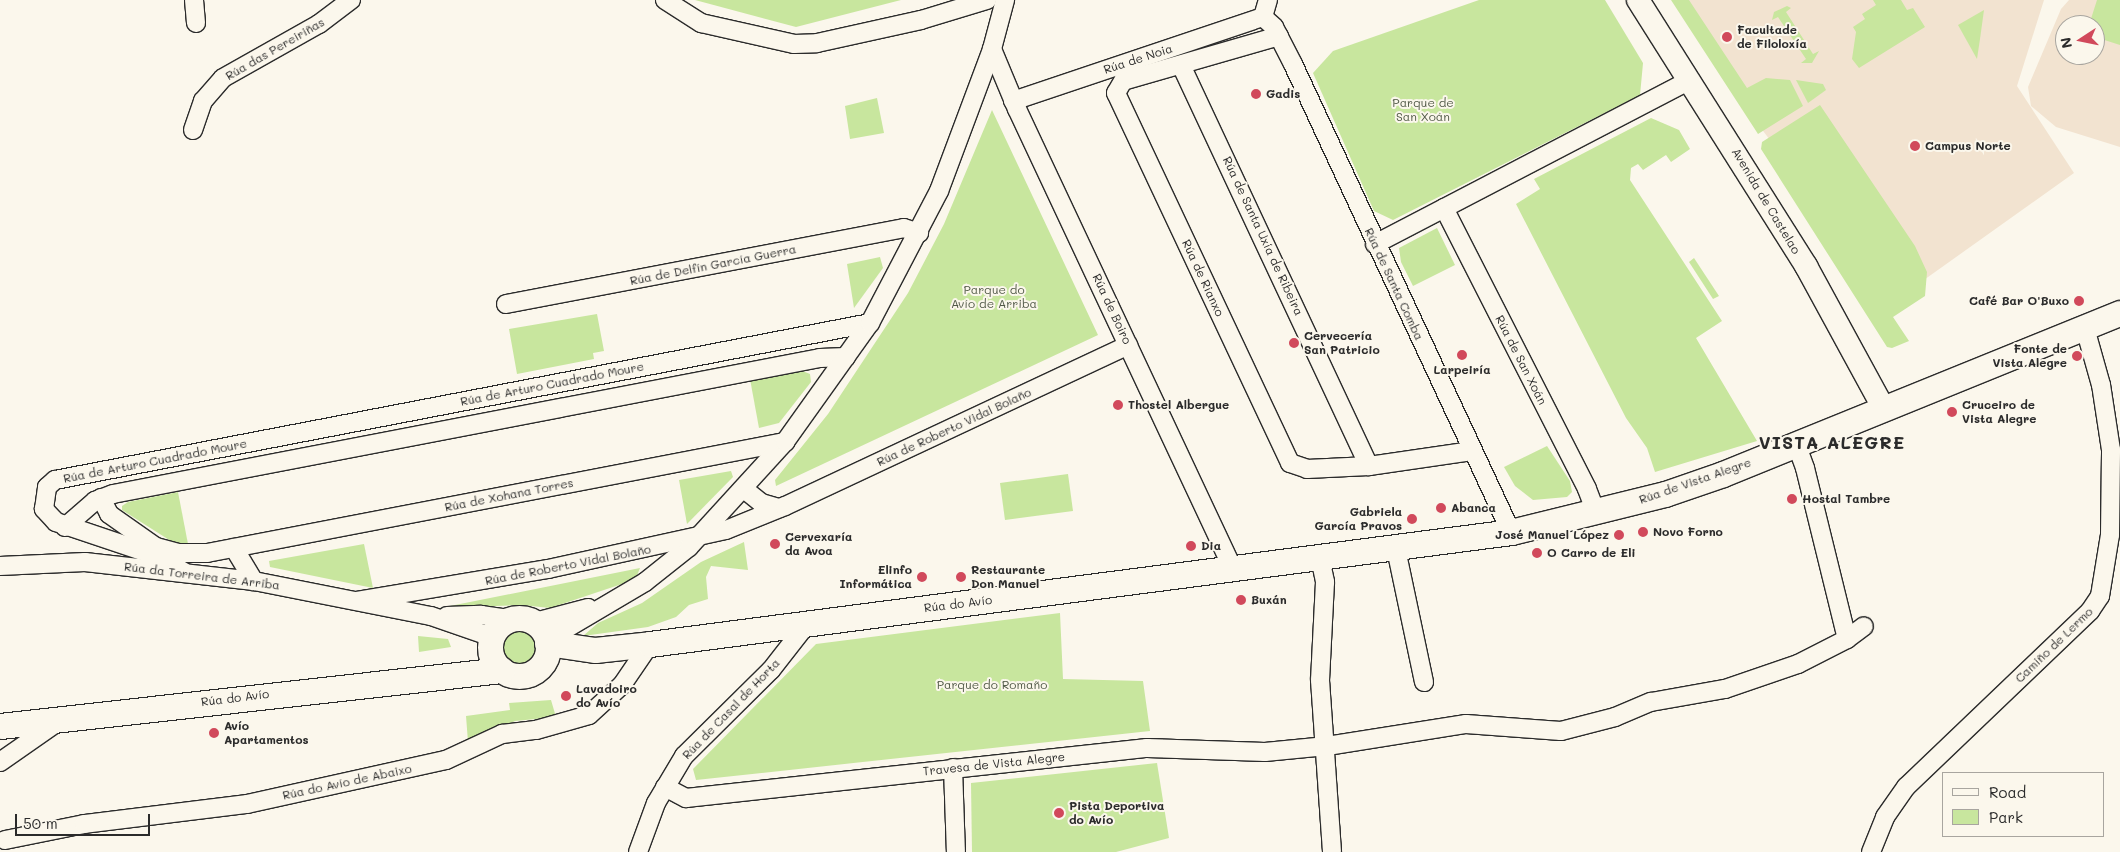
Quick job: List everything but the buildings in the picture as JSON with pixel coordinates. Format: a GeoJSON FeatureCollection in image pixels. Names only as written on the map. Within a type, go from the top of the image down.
{"type":"FeatureCollection","features":[{"type":"Feature","properties":{"kind":"main road","name":"Rúa de Vista Alegre"},"geometry":{"type":"LineString","coordinates":[[1320,558],[1511,532],[1596,513],[1723,474],[2120,313]]}},
{"type":"Feature","properties":{"kind":"main road","name":"Rúa do Avío"},"geometry":{"type":"LineString","coordinates":[[0,726],[409,678],[495,653],[525,675],[543,642],[595,650],[1320,558]]}},
{"type":"Feature","properties":{"kind":"main road"},"geometry":{"type":"LineString","coordinates":[[495,653],[499,625],[509,619],[527,619],[543,642]]}},
{"type":"Feature","properties":{"kind":"street"},"geometry":{"type":"LineString","coordinates":[[194,0],[196,23]]}},
{"type":"Feature","properties":{"kind":"street","name":"Rúa das Pereiriñas"},"geometry":{"type":"LineString","coordinates":[[193,130],[203,100],[223,78],[319,24],[351,0]]}},
{"type":"Feature","properties":{"kind":"street"},"geometry":{"type":"LineString","coordinates":[[665,0],[701,23],[794,44],[817,43],[921,20],[986,0]]}},
{"type":"Feature","properties":{"kind":"street"},"geometry":{"type":"LineString","coordinates":[[543,642],[605,603],[645,582],[697,537],[744,489],[785,442],[870,323],[919,233],[956,150],[992,49],[1005,0]]}},
{"type":"Feature","properties":{"kind":"street"},"geometry":{"type":"LineString","coordinates":[[1268,0],[1263,18],[1279,36]]}},
{"type":"Feature","properties":{"kind":"street","name":"Avenida de Castelao"},"geometry":{"type":"LineString","coordinates":[[1638,0],[1690,80],[1824,298],[1884,409]]}},
{"type":"Feature","properties":{"kind":"street","name":"Rúa de Noia"},"geometry":{"type":"LineString","coordinates":[[1013,101],[1263,18]]}},
{"type":"Feature","properties":{"kind":"street","name":"Rúa de Noia"},"geometry":{"type":"LineString","coordinates":[[1128,118],[1116,93],[1120,83],[1279,36]]}},
{"type":"Feature","properties":{"kind":"street","name":"Rúa de Santa Comba"},"geometry":{"type":"LineString","coordinates":[[1279,36],[1511,532]]}},
{"type":"Feature","properties":{"kind":"street","name":"Rúa de Boiro"},"geometry":{"type":"LineString","coordinates":[[992,49],[1013,101],[1233,569]]}},
{"type":"Feature","properties":{"kind":"street","name":"Rúa de Santa Uxía de Ribeira"},"geometry":{"type":"LineString","coordinates":[[1181,64],[1369,466]]}},
{"type":"Feature","properties":{"kind":"street"},"geometry":{"type":"LineString","coordinates":[[1375,244],[1690,80]]}},
{"type":"Feature","properties":{"kind":"street","name":"Rúa de Rianxo"},"geometry":{"type":"LineString","coordinates":[[1128,118],[1290,463],[1298,468],[1369,466]]}},
{"type":"Feature","properties":{"kind":"street","name":"Rúa de San Xoán"},"geometry":{"type":"LineString","coordinates":[[1444,208],[1587,489],[1596,513]]}},
{"type":"Feature","properties":{"kind":"street","name":"Rúa de Delfín García Guerra"},"geometry":{"type":"LineString","coordinates":[[506,304],[904,228],[919,233]]}},
{"type":"Feature","properties":{"kind":"street","name":"Rúa de Arturo Cuadrado Moure"},"geometry":{"type":"LineString","coordinates":[[846,357],[820,358],[257,465],[101,498],[65,527],[51,519],[44,509],[45,492],[55,480],[870,323]]}},
{"type":"Feature","properties":{"kind":"street","name":"Camiño de Lermo"},"geometry":{"type":"LineString","coordinates":[[1871,852],[1885,817],[1906,787],[2090,611],[2113,573],[2110,535],[2111,450],[2101,385],[2085,328]]}},
{"type":"Feature","properties":{"kind":"street","name":"Rúa de Roberto Vidal Bolaño"},"geometry":{"type":"LineString","coordinates":[[358,601],[441,589],[726,530],[779,508],[1128,346]]}},
{"type":"Feature","properties":{"kind":"street","name":"Rúa de Xohana Torres"},"geometry":{"type":"LineString","coordinates":[[101,498],[109,514],[156,547],[180,553],[207,553],[785,442]]}},
{"type":"Feature","properties":{"kind":"street"},"geometry":{"type":"LineString","coordinates":[[1796,443],[1804,464],[1846,639]]}},
{"type":"Feature","properties":{"kind":"street"},"geometry":{"type":"LineString","coordinates":[[1369,466],[1472,451]]}},
{"type":"Feature","properties":{"kind":"street"},"geometry":{"type":"LineString","coordinates":[[744,489],[761,503],[779,508]]}},
{"type":"Feature","properties":{"kind":"street"},"geometry":{"type":"LineString","coordinates":[[65,527],[157,556],[184,572]]}},
{"type":"Feature","properties":{"kind":"street"},"geometry":{"type":"LineString","coordinates":[[234,548],[254,581]]}},
{"type":"Feature","properties":{"kind":"street"},"geometry":{"type":"LineString","coordinates":[[1396,549],[1424,682]]}},
{"type":"Feature","properties":{"kind":"street"},"geometry":{"type":"LineString","coordinates":[[202,575],[207,553]]}},
{"type":"Feature","properties":{"kind":"street"},"geometry":{"type":"LineString","coordinates":[[1320,558],[1324,582],[1320,680],[1327,746],[1327,803],[1332,852]]}},
{"type":"Feature","properties":{"kind":"street","name":"Rúa da Torreira de Arriba"},"geometry":{"type":"LineString","coordinates":[[0,566],[86,562],[184,572],[254,581],[428,616],[481,615],[509,619]]}},
{"type":"Feature","properties":{"kind":"street"},"geometry":{"type":"LineString","coordinates":[[428,616],[423,607],[425,599],[441,589]]}},
{"type":"Feature","properties":{"kind":"street","name":"Rúa da Torreira de Arriba"},"geometry":{"type":"LineString","coordinates":[[428,616],[495,653]]}},
{"type":"Feature","properties":{"kind":"street","name":"Rúa de Casal de Horta"},"geometry":{"type":"LineString","coordinates":[[638,852],[665,787],[684,756],[771,670],[807,624]]}},
{"type":"Feature","properties":{"kind":"street","name":"Travesa de Vista Alegre"},"geometry":{"type":"LineString","coordinates":[[665,787],[686,798],[1147,748],[1265,752],[1327,746],[1466,724],[1561,731],[1615,717],[1651,702],[1725,689],[1798,664],[1846,639],[1864,626]]}},
{"type":"Feature","properties":{"kind":"street","name":"Rúa do Avío de Abaixo"},"geometry":{"type":"LineString","coordinates":[[5,840],[84,824],[247,804],[446,760],[502,734],[536,730],[590,715],[622,686],[650,644]]}},
{"type":"Feature","properties":{"kind":"street"},"geometry":{"type":"LineString","coordinates":[[0,762],[61,719]]}},
{"type":"Feature","properties":{"kind":"street"},"geometry":{"type":"LineString","coordinates":[[953,768],[956,852]]}},
{"type":"Feature","properties":{"kind":"shaded area","name":"Campus Norte"},"geometry":{"type":"Polygon","coordinates":[[[1673,0],[2044,0],[2017,86],[2074,173],[1893,302],[1754,119],[1673,0]]]}},
{"type":"Feature","properties":{"kind":"shaded area"},"geometry":{"type":"Polygon","coordinates":[[[2069,0],[2120,0],[2120,147],[2056,127],[2031,106],[2028,87],[2055,23],[2055,65],[2105,65],[2105,15],[2058,15],[2069,0]]]}},
{"type":"Feature","properties":{"kind":"green space"},"geometry":{"type":"Polygon","coordinates":[[[695,0],[901,0],[796,27],[695,0]]]}},
{"type":"Feature","properties":{"kind":"green space","name":"Parque de San Xoán"},"geometry":{"type":"Polygon","coordinates":[[[1479,0],[1605,0],[1643,63],[1640,95],[1393,220],[1374,211],[1313,73],[1333,51],[1479,0]]]}},
{"type":"Feature","properties":{"kind":"green space"},"geometry":{"type":"Polygon","coordinates":[[[1671,0],[1689,0],[1747,88],[1766,78],[1790,80],[1803,106],[1758,134],[1671,0]]]}},
{"type":"Feature","properties":{"kind":"green space"},"geometry":{"type":"Polygon","coordinates":[[[1873,0],[1901,0],[1907,10],[1913,8],[1925,27],[1859,68],[1852,59],[1856,32],[1853,27],[1865,19],[1862,14],[1876,5],[1873,0]]]}},
{"type":"Feature","properties":{"kind":"green space"},"geometry":{"type":"Polygon","coordinates":[[[2097,0],[2120,0],[2120,45],[2105,40],[2105,15],[2092,15],[2097,0]]]}},
{"type":"Feature","properties":{"kind":"green space"},"geometry":{"type":"Polygon","coordinates":[[[1787,6],[1791,8],[1786,12],[1813,54],[1819,51],[1812,63],[1801,63],[1806,59],[1778,17],[1772,20],[1774,12],[1787,6]]]}},
{"type":"Feature","properties":{"kind":"green space"},"geometry":{"type":"Polygon","coordinates":[[[1984,10],[1980,39],[1977,59],[1958,25],[1984,10]]]}},
{"type":"Feature","properties":{"kind":"green space"},"geometry":{"type":"Polygon","coordinates":[[[1796,80],[1823,84],[1826,90],[1808,103],[1796,80]]]}},
{"type":"Feature","properties":{"kind":"green space"},"geometry":{"type":"Polygon","coordinates":[[[877,98],[884,133],[850,139],[845,106],[877,98]]]}},
{"type":"Feature","properties":{"kind":"green space"},"geometry":{"type":"Polygon","coordinates":[[[1820,105],[1915,246],[1927,272],[1925,296],[1893,317],[1909,341],[1892,348],[1887,347],[1761,149],[1762,142],[1820,105]]]}},
{"type":"Feature","properties":{"kind":"green space","name":"Parque do Avío de Arriba"},"geometry":{"type":"Polygon","coordinates":[[[992,110],[1098,335],[776,486],[775,480],[828,414],[908,293],[944,224],[992,110]]]}},
{"type":"Feature","properties":{"kind":"green space"},"geometry":{"type":"Polygon","coordinates":[[[1651,118],[1679,130],[1690,149],[1671,162],[1666,155],[1643,170],[1638,164],[1631,168],[1630,180],[1722,321],[1696,338],[1757,441],[1655,472],[1647,448],[1626,418],[1516,204],[1540,189],[1534,179],[1651,118]]]}},
{"type":"Feature","properties":{"kind":"green space"},"geometry":{"type":"Polygon","coordinates":[[[1437,228],[1455,265],[1413,286],[1401,262],[1399,248],[1437,228]]]}},
{"type":"Feature","properties":{"kind":"green space"},"geometry":{"type":"Polygon","coordinates":[[[880,257],[883,268],[854,308],[847,264],[880,257]]]}},
{"type":"Feature","properties":{"kind":"green space"},"geometry":{"type":"Polygon","coordinates":[[[1694,258],[1719,296],[1713,299],[1689,262],[1694,258]]]}},
{"type":"Feature","properties":{"kind":"green space"},"geometry":{"type":"Polygon","coordinates":[[[597,314],[604,351],[593,353],[594,359],[517,374],[509,329],[597,314]]]}},
{"type":"Feature","properties":{"kind":"green space"},"geometry":{"type":"Polygon","coordinates":[[[800,370],[810,374],[811,382],[779,423],[759,428],[750,379],[800,370]]]}},
{"type":"Feature","properties":{"kind":"green space"},"geometry":{"type":"Polygon","coordinates":[[[1547,446],[1570,481],[1572,492],[1567,497],[1533,500],[1515,486],[1504,467],[1547,446]]]}},
{"type":"Feature","properties":{"kind":"green space"},"geometry":{"type":"Polygon","coordinates":[[[731,471],[733,477],[687,524],[679,480],[731,471]]]}},
{"type":"Feature","properties":{"kind":"green space"},"geometry":{"type":"Polygon","coordinates":[[[1068,474],[1073,511],[1005,520],[1000,483],[1068,474]]]}},
{"type":"Feature","properties":{"kind":"green space"},"geometry":{"type":"Polygon","coordinates":[[[178,492],[188,544],[174,543],[122,510],[122,506],[128,502],[178,492]]]}},
{"type":"Feature","properties":{"kind":"green space"},"geometry":{"type":"Polygon","coordinates":[[[744,542],[748,570],[711,566],[706,577],[708,599],[689,605],[676,617],[648,627],[583,636],[598,623],[642,603],[701,562],[744,542]]]}},
{"type":"Feature","properties":{"kind":"green space"},"geometry":{"type":"Polygon","coordinates":[[[364,544],[373,588],[270,567],[269,561],[364,544]]]}},
{"type":"Feature","properties":{"kind":"green space"},"geometry":{"type":"Polygon","coordinates":[[[640,568],[636,578],[625,583],[550,608],[522,605],[440,608],[640,568]]]}},
{"type":"Feature","properties":{"kind":"green space","name":"Parque do Romaño"},"geometry":{"type":"Polygon","coordinates":[[[1060,613],[1063,679],[1143,681],[1150,731],[696,780],[693,769],[816,644],[1060,613]]]}},
{"type":"Feature","properties":{"kind":"green space"},"geometry":{"type":"Polygon","coordinates":[[[520,629],[527,630],[533,634],[537,640],[537,654],[533,660],[527,664],[520,665],[513,664],[507,660],[503,654],[502,647],[503,640],[507,634],[513,630],[520,629]]]}},
{"type":"Feature","properties":{"kind":"green space"},"geometry":{"type":"Polygon","coordinates":[[[418,636],[448,639],[451,647],[419,652],[418,636]]]}},
{"type":"Feature","properties":{"kind":"green space"},"geometry":{"type":"Polygon","coordinates":[[[551,700],[556,717],[515,721],[468,742],[466,716],[510,710],[509,703],[551,700]]]}},
{"type":"Feature","properties":{"kind":"green space"},"geometry":{"type":"Polygon","coordinates":[[[1157,763],[1169,838],[1116,852],[972,852],[971,783],[1157,763]]]}},
{"type":"Feature","properties":{"kind":"place","name":"Facultade de Filoloxía"},"geometry":{"type":"Point","coordinates":[1727,37]}},
{"type":"Feature","properties":{"kind":"place","name":"Gadis"},"geometry":{"type":"Point","coordinates":[1256,94]}},
{"type":"Feature","properties":{"kind":"place","name":"Campus Norte"},"geometry":{"type":"Point","coordinates":[1915,146]}},
{"type":"Feature","properties":{"kind":"place","name":"Café Bar O'Buxo"},"geometry":{"type":"Point","coordinates":[2079,301]}},
{"type":"Feature","properties":{"kind":"place","name":"Cervecería San Patricio"},"geometry":{"type":"Point","coordinates":[1294,343]}},
{"type":"Feature","properties":{"kind":"place","name":"Larpeiría"},"geometry":{"type":"Point","coordinates":[1462,355]}},
{"type":"Feature","properties":{"kind":"place","name":"Fonte de Vista Alegre"},"geometry":{"type":"Point","coordinates":[2077,356]}},
{"type":"Feature","properties":{"kind":"place","name":"Thostel Albergue"},"geometry":{"type":"Point","coordinates":[1118,405]}},
{"type":"Feature","properties":{"kind":"place","name":"Cruceiro de Vista Alegre"},"geometry":{"type":"Point","coordinates":[1952,412]}},
{"type":"Feature","properties":{"kind":"place","name":"Hostal Tambre"},"geometry":{"type":"Point","coordinates":[1792,499]}},
{"type":"Feature","properties":{"kind":"place","name":"Abanca"},"geometry":{"type":"Point","coordinates":[1441,508]}},
{"type":"Feature","properties":{"kind":"place","name":"Gabriela García Pravos"},"geometry":{"type":"Point","coordinates":[1412,519]}},
{"type":"Feature","properties":{"kind":"place","name":"Novo Forno"},"geometry":{"type":"Point","coordinates":[1643,532]}},
{"type":"Feature","properties":{"kind":"place","name":"José Manuel López"},"geometry":{"type":"Point","coordinates":[1619,535]}},
{"type":"Feature","properties":{"kind":"place","name":"Cervexaría da Avoa"},"geometry":{"type":"Point","coordinates":[775,544]}},
{"type":"Feature","properties":{"kind":"place","name":"Dia"},"geometry":{"type":"Point","coordinates":[1191,546]}},
{"type":"Feature","properties":{"kind":"place","name":"O Carro de Eli"},"geometry":{"type":"Point","coordinates":[1537,553]}},
{"type":"Feature","properties":{"kind":"place","name":"Elinfo Informática"},"geometry":{"type":"Point","coordinates":[922,577]}},
{"type":"Feature","properties":{"kind":"place","name":"Restaurante Don Manuel"},"geometry":{"type":"Point","coordinates":[961,577]}},
{"type":"Feature","properties":{"kind":"place","name":"Buxán"},"geometry":{"type":"Point","coordinates":[1241,600]}},
{"type":"Feature","properties":{"kind":"place","name":"Lavadoiro do Avío"},"geometry":{"type":"Point","coordinates":[566,696]}},
{"type":"Feature","properties":{"kind":"place","name":"Avío Apartamentos"},"geometry":{"type":"Point","coordinates":[214,733]}},
{"type":"Feature","properties":{"kind":"place","name":"Pista Deportiva do Avío"},"geometry":{"type":"Point","coordinates":[1059,813]}},
{"type":"Feature","properties":{"kind":"district","name":"VISTA ALEGRE"},"geometry":{"type":"Point","coordinates":[1832,442]}}]}
